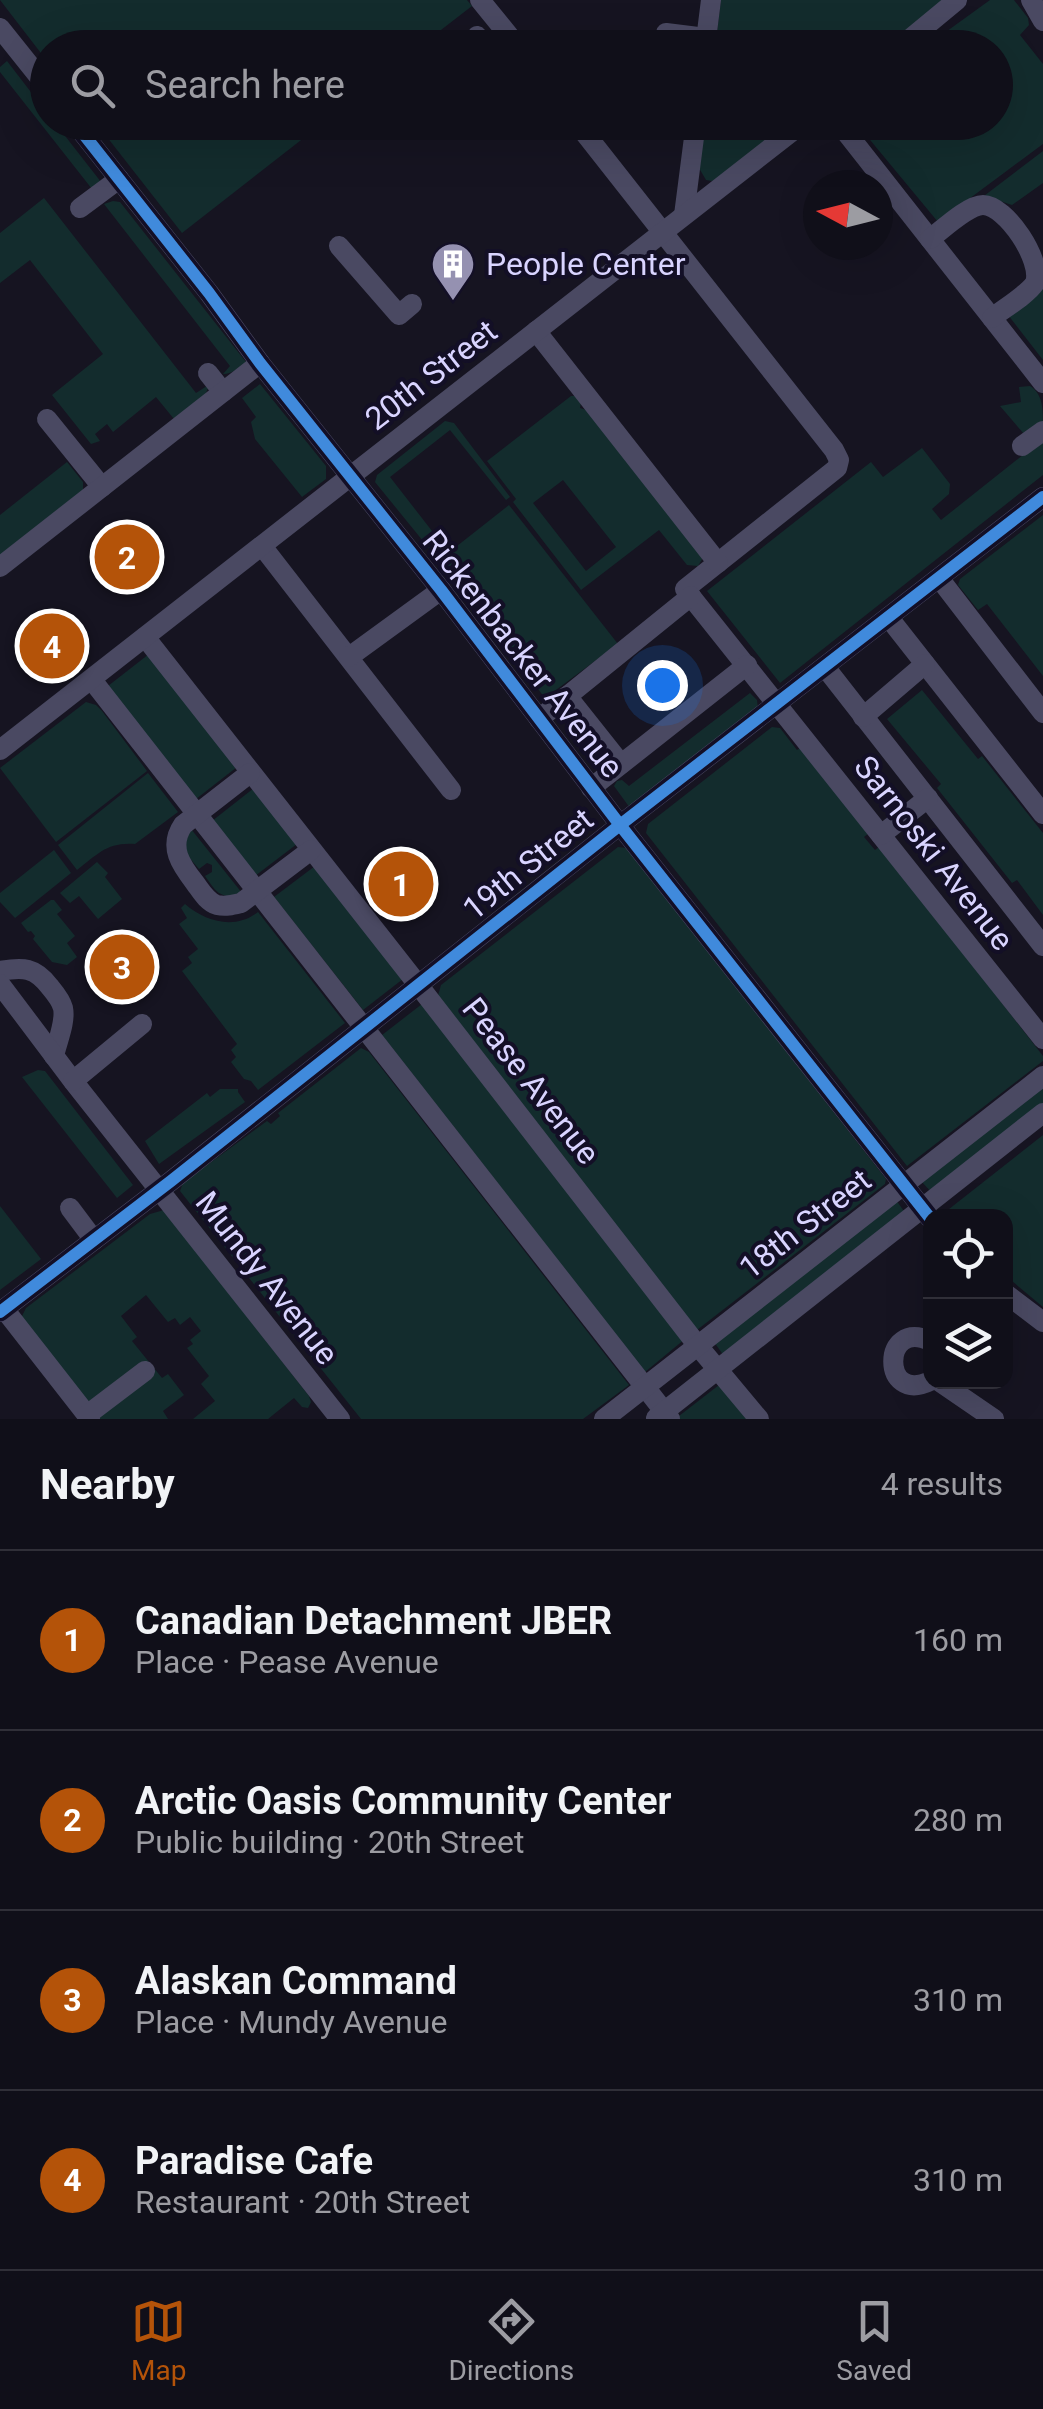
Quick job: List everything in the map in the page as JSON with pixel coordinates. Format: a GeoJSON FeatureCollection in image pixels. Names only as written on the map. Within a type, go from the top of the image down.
{"type":"FeatureCollection","features":[{"type":"Feature","properties":{"kind":"street"},"geometry":{"type":"LineString","coordinates":[[480,0],[504,30]]}},
{"type":"Feature","properties":{"kind":"street"},"geometry":{"type":"LineString","coordinates":[[708,30],[711,0]]}},
{"type":"Feature","properties":{"kind":"street"},"geometry":{"type":"LineString","coordinates":[[921,30],[957,0]]}},
{"type":"Feature","properties":{"kind":"street"},"geometry":{"type":"LineString","coordinates":[[1031,0],[1043,21]]}},
{"type":"Feature","properties":{"kind":"street"},"geometry":{"type":"LineString","coordinates":[[4,42],[30,69]]}},
{"type":"Feature","properties":{"kind":"street","name":"Rickenbacker Avenue"},"geometry":{"type":"LineString","coordinates":[[88,140],[923,1209]]}},
{"type":"Feature","properties":{"kind":"street"},"geometry":{"type":"LineString","coordinates":[[539,719],[681,588],[837,468],[838,460],[590,140]]}},
{"type":"Feature","properties":{"kind":"street"},"geometry":{"type":"LineString","coordinates":[[684,215],[694,140]]}},
{"type":"Feature","properties":{"kind":"street","name":"20th Street"},"geometry":{"type":"LineString","coordinates":[[0,750],[781,140]]}},
{"type":"Feature","properties":{"kind":"street"},"geometry":{"type":"LineString","coordinates":[[852,140],[1043,383]]}},
{"type":"Feature","properties":{"kind":"street"},"geometry":{"type":"LineString","coordinates":[[80,208],[119,180]]}},
{"type":"Feature","properties":{"kind":"street"},"geometry":{"type":"LineString","coordinates":[[930,239],[972,208],[983,205],[1002,212],[1014,226],[1036,256],[1038,277],[992,318]]}},
{"type":"Feature","properties":{"kind":"street"},"geometry":{"type":"LineString","coordinates":[[339,246],[399,316],[412,304]]}},
{"type":"Feature","properties":{"kind":"street"},"geometry":{"type":"LineString","coordinates":[[536,332],[718,563]]}},
{"type":"Feature","properties":{"kind":"street"},"geometry":{"type":"LineString","coordinates":[[0,567],[260,363]]}},
{"type":"Feature","properties":{"kind":"street"},"geometry":{"type":"LineString","coordinates":[[208,373],[223,392]]}},
{"type":"Feature","properties":{"kind":"street"},"geometry":{"type":"LineString","coordinates":[[47,419],[102,487]]}},
{"type":"Feature","properties":{"kind":"street"},"geometry":{"type":"LineString","coordinates":[[1022,446],[1043,431]]}},
{"type":"Feature","properties":{"kind":"street","name":"19th Street"},"geometry":{"type":"LineString","coordinates":[[2,1310],[1043,497]]}},
{"type":"Feature","properties":{"kind":"street"},"geometry":{"type":"LineString","coordinates":[[262,546],[451,790]]}},
{"type":"Feature","properties":{"kind":"street"},"geometry":{"type":"LineString","coordinates":[[939,578],[1043,713]]}},
{"type":"Feature","properties":{"kind":"street","name":"Sarnoski Avenue"},"geometry":{"type":"LineString","coordinates":[[681,588],[778,704],[1043,1040]]}},
{"type":"Feature","properties":{"kind":"street"},"geometry":{"type":"LineString","coordinates":[[349,657],[441,590]]}},
{"type":"Feature","properties":{"kind":"street"},"geometry":{"type":"LineString","coordinates":[[888,618],[1043,814]]}},
{"type":"Feature","properties":{"kind":"street","name":"Pease Avenue"},"geometry":{"type":"LineString","coordinates":[[145,636],[759,1419]]}},
{"type":"Feature","properties":{"kind":"street"},"geometry":{"type":"LineString","coordinates":[[863,716],[925,664]]}},
{"type":"Feature","properties":{"kind":"street"},"geometry":{"type":"LineString","coordinates":[[592,788],[747,666]]}},
{"type":"Feature","properties":{"kind":"street"},"geometry":{"type":"LineString","coordinates":[[825,667],[1043,946]]}},
{"type":"Feature","properties":{"kind":"street"},"geometry":{"type":"LineString","coordinates":[[92,680],[645,1387],[663,1416]]}},
{"type":"Feature","properties":{"kind":"street"},"geometry":{"type":"LineString","coordinates":[[568,696],[621,764]]}},
{"type":"Feature","properties":{"kind":"street"},"geometry":{"type":"LineString","coordinates":[[250,773],[183,825],[177,834],[182,866],[198,888],[215,904],[241,904],[311,850]]}},
{"type":"Feature","properties":{"kind":"street"},"geometry":{"type":"LineString","coordinates":[[881,835],[928,798]]}},
{"type":"Feature","properties":{"kind":"street"},"geometry":{"type":"LineString","coordinates":[[0,970],[29,970],[41,975],[56,995],[63,1007],[54,1056]]}},
{"type":"Feature","properties":{"kind":"street","name":"Mundy Avenue"},"geometry":{"type":"LineString","coordinates":[[0,984],[340,1419]]}},
{"type":"Feature","properties":{"kind":"street"},"geometry":{"type":"LineString","coordinates":[[73,1081],[142,1024]]}},
{"type":"Feature","properties":{"kind":"street","name":"18th Street"},"geometry":{"type":"LineString","coordinates":[[604,1419],[1043,1076]]}},
{"type":"Feature","properties":{"kind":"street","name":"18th Street"},"geometry":{"type":"LineString","coordinates":[[931,1209],[1043,1114]]}},
{"type":"Feature","properties":{"kind":"street"},"geometry":{"type":"LineString","coordinates":[[70,1208],[94,1240]]}},
{"type":"Feature","properties":{"kind":"street","name":"18th Street"},"geometry":{"type":"LineString","coordinates":[[663,1416],[718,1368],[923,1215]]}},
{"type":"Feature","properties":{"kind":"street"},"geometry":{"type":"LineString","coordinates":[[1013,1299],[1043,1322]]}},
{"type":"Feature","properties":{"kind":"street"},"geometry":{"type":"LineString","coordinates":[[2,1310],[88,1417],[145,1371]]}},
{"type":"Feature","properties":{"kind":"street"},"geometry":{"type":"LineString","coordinates":[[923,1338],[905,1340],[898,1345],[892,1360],[897,1376],[904,1382],[923,1384]]}},
{"type":"Feature","properties":{"kind":"street"},"geometry":{"type":"LineString","coordinates":[[950,1389],[994,1419]]}},
{"type":"Feature","properties":{"kind":"green space"},"geometry":{"type":"Polygon","coordinates":[[[0,0],[467,0],[472,6],[441,30],[30,30],[30,39],[0,0]]]}},
{"type":"Feature","properties":{"kind":"green space"},"geometry":{"type":"Polygon","coordinates":[[[721,0],[945,0],[908,30],[717,30],[721,0]]]}},
{"type":"Feature","properties":{"kind":"green space"},"geometry":{"type":"Polygon","coordinates":[[[990,0],[1014,0],[1028,18],[1029,25],[1020,35],[1043,64],[1043,144],[938,222],[870,140],[1013,140],[1013,30],[949,30],[990,0]]]}},
{"type":"Feature","properties":{"kind":"green space"},"geometry":{"type":"Polygon","coordinates":[[[7,61],[30,91],[30,110],[0,72],[7,61]]]}},
{"type":"Feature","properties":{"kind":"green space"},"geometry":{"type":"Polygon","coordinates":[[[53,140],[68,140],[101,182],[92,189],[53,140]]]}},
{"type":"Feature","properties":{"kind":"green space"},"geometry":{"type":"Polygon","coordinates":[[[109,140],[301,140],[182,233],[109,140]]]}},
{"type":"Feature","properties":{"kind":"green space"},"geometry":{"type":"Polygon","coordinates":[[[703,140],[769,140],[712,181],[706,180],[699,168],[703,140]]]}},
{"type":"Feature","properties":{"kind":"green space"},"geometry":{"type":"Polygon","coordinates":[[[1043,151],[1043,183],[1012,205],[980,199],[1043,151]]]}},
{"type":"Feature","properties":{"kind":"green space"},"geometry":{"type":"Polygon","coordinates":[[[44,198],[196,393],[210,384],[205,395],[174,419],[156,397],[113,432],[107,424],[95,434],[100,441],[91,444],[52,395],[103,354],[30,260],[0,283],[0,233],[44,198]]]}},
{"type":"Feature","properties":{"kind":"green space"},"geometry":{"type":"Polygon","coordinates":[[[120,202],[246,362],[223,374],[230,366],[104,204],[120,202]]]}},
{"type":"Feature","properties":{"kind":"green space"},"geometry":{"type":"Polygon","coordinates":[[[1043,288],[1043,360],[1008,315],[1043,288]]]}},
{"type":"Feature","properties":{"kind":"green space"},"geometry":{"type":"Polygon","coordinates":[[[260,384],[326,466],[326,479],[302,497],[255,439],[251,422],[256,417],[242,398],[260,384]]]}},
{"type":"Feature","properties":{"kind":"green space"},"geometry":{"type":"Polygon","coordinates":[[[1030,386],[1040,398],[1043,426],[1024,434],[1000,406],[1021,402],[1019,387],[1030,386]]]}},
{"type":"Feature","properties":{"kind":"green space"},"geometry":{"type":"Polygon","coordinates":[[[571,396],[579,396],[580,408],[593,412],[704,556],[698,566],[687,565],[659,530],[581,590],[513,502],[516,499],[487,461],[571,396]],[[563,480],[533,503],[586,571],[616,547],[563,480]]]}},
{"type":"Feature","properties":{"kind":"green space"},"geometry":{"type":"Polygon","coordinates":[[[445,421],[454,423],[510,497],[506,500],[450,430],[390,477],[446,549],[436,557],[375,482],[377,475],[445,421]]]}},
{"type":"Feature","properties":{"kind":"green space"},"geometry":{"type":"Polygon","coordinates":[[[1043,439],[1043,475],[780,683],[707,591],[871,462],[883,477],[922,448],[950,484],[949,494],[932,509],[941,520],[1043,439]]]}},
{"type":"Feature","properties":{"kind":"green space"},"geometry":{"type":"Polygon","coordinates":[[[67,462],[83,482],[83,490],[0,555],[0,515],[67,462]]]}},
{"type":"Feature","properties":{"kind":"green space"},"geometry":{"type":"Polygon","coordinates":[[[509,505],[618,644],[545,698],[438,561],[509,505]]]}},
{"type":"Feature","properties":{"kind":"green space"},"geometry":{"type":"Polygon","coordinates":[[[1043,515],[1043,676],[987,604],[978,610],[958,585],[960,579],[1043,515]]]}},
{"type":"Feature","properties":{"kind":"green space"},"geometry":{"type":"Polygon","coordinates":[[[149,654],[237,767],[196,799],[108,686],[149,654]]]}},
{"type":"Feature","properties":{"kind":"green space"},"geometry":{"type":"Polygon","coordinates":[[[922,690],[978,759],[982,756],[1043,833],[1043,915],[1017,880],[1012,883],[937,788],[941,784],[887,719],[922,690]]]}},
{"type":"Feature","properties":{"kind":"green space"},"geometry":{"type":"Polygon","coordinates":[[[750,693],[757,700],[758,709],[630,808],[614,786],[617,781],[629,786],[750,693]]]}},
{"type":"Feature","properties":{"kind":"green space"},"geometry":{"type":"Polygon","coordinates":[[[86,702],[102,711],[147,771],[56,842],[0,768],[86,702]]]}},
{"type":"Feature","properties":{"kind":"green space"},"geometry":{"type":"Polygon","coordinates":[[[772,727],[780,728],[797,750],[803,746],[869,833],[864,837],[875,850],[880,846],[1043,1056],[1043,1061],[907,1166],[646,833],[648,824],[772,727]]]}},
{"type":"Feature","properties":{"kind":"green space"},"geometry":{"type":"Polygon","coordinates":[[[148,773],[178,812],[135,844],[110,847],[77,870],[58,845],[148,773]]]}},
{"type":"Feature","properties":{"kind":"green space"},"geometry":{"type":"Polygon","coordinates":[[[254,788],[297,844],[255,876],[212,821],[254,788]]]}},
{"type":"Feature","properties":{"kind":"green space"},"geometry":{"type":"Polygon","coordinates":[[[191,829],[242,893],[236,897],[218,892],[205,876],[212,872],[212,865],[207,863],[199,869],[187,855],[184,845],[191,829]]]}},
{"type":"Feature","properties":{"kind":"green space"},"geometry":{"type":"Polygon","coordinates":[[[618,847],[627,848],[886,1179],[885,1184],[697,1330],[437,999],[441,985],[618,847]]]}},
{"type":"Feature","properties":{"kind":"green space"},"geometry":{"type":"Polygon","coordinates":[[[54,850],[71,873],[15,918],[0,902],[0,893],[54,850]]]}},
{"type":"Feature","properties":{"kind":"green space"},"geometry":{"type":"Polygon","coordinates":[[[97,862],[122,899],[98,919],[79,896],[70,903],[60,893],[97,862]]]}},
{"type":"Feature","properties":{"kind":"green space"},"geometry":{"type":"Polygon","coordinates":[[[315,866],[403,979],[363,1010],[274,897],[315,866]]]}},
{"type":"Feature","properties":{"kind":"green space"},"geometry":{"type":"Polygon","coordinates":[[[51,900],[62,910],[57,914],[75,936],[67,943],[77,957],[67,965],[52,962],[21,923],[51,900]]]}},
{"type":"Feature","properties":{"kind":"green space"},"geometry":{"type":"Polygon","coordinates":[[[185,904],[221,922],[240,921],[258,912],[345,1023],[258,1090],[231,1062],[236,1057],[231,1050],[237,1044],[182,971],[192,963],[188,957],[198,949],[179,924],[187,918],[181,908],[185,904]]]}},
{"type":"Feature","properties":{"kind":"green space"},"geometry":{"type":"Polygon","coordinates":[[[422,1004],[685,1339],[645,1372],[382,1035],[422,1004]]]}},
{"type":"Feature","properties":{"kind":"green space"},"geometry":{"type":"Polygon","coordinates":[[[361,1048],[369,1052],[629,1385],[583,1419],[361,1419],[180,1191],[183,1183],[267,1121],[271,1124],[280,1116],[278,1113],[361,1048]]]}},
{"type":"Feature","properties":{"kind":"green space"},"geometry":{"type":"Polygon","coordinates":[[[45,1071],[133,1185],[117,1198],[22,1077],[45,1071]]]}},
{"type":"Feature","properties":{"kind":"green space"},"geometry":{"type":"Polygon","coordinates":[[[1043,1085],[1043,1106],[932,1193],[921,1181],[1043,1085]]]}},
{"type":"Feature","properties":{"kind":"green space"},"geometry":{"type":"Polygon","coordinates":[[[220,1089],[238,1089],[245,1102],[159,1164],[145,1141],[207,1093],[210,1097],[220,1089]]]}},
{"type":"Feature","properties":{"kind":"green space"},"geometry":{"type":"Polygon","coordinates":[[[1043,1135],[1043,1307],[1013,1282],[1013,1209],[949,1209],[1043,1135]]]}},
{"type":"Feature","properties":{"kind":"green space"},"geometry":{"type":"Polygon","coordinates":[[[896,1200],[906,1214],[724,1356],[714,1342],[896,1200]]]}},
{"type":"Feature","properties":{"kind":"green space"},"geometry":{"type":"Polygon","coordinates":[[[0,1206],[41,1259],[0,1290],[0,1206]]]}},
{"type":"Feature","properties":{"kind":"green space"},"geometry":{"type":"Polygon","coordinates":[[[164,1210],[309,1396],[308,1408],[294,1398],[268,1419],[193,1419],[215,1401],[201,1384],[209,1376],[187,1348],[201,1331],[190,1317],[180,1325],[175,1318],[168,1322],[146,1295],[121,1316],[137,1337],[132,1341],[162,1378],[168,1374],[184,1395],[163,1411],[168,1419],[99,1419],[21,1318],[26,1308],[150,1214],[164,1210]]]}},
{"type":"Feature","properties":{"kind":"green space"},"geometry":{"type":"Polygon","coordinates":[[[719,1385],[751,1419],[680,1419],[679,1416],[719,1385]]]}},
{"type":"Feature","properties":{"kind":"cycle path"},"geometry":{"type":"LineString","coordinates":[[88,140],[923,1209]]}},
{"type":"Feature","properties":{"kind":"cycle path"},"geometry":{"type":"LineString","coordinates":[[0,1312],[1043,497]]}},
{"type":"Feature","properties":{"kind":"place","name":"People Center"},"geometry":{"type":"Point","coordinates":[453,302]}},
{"type":"Feature","properties":{"kind":"place","name":"Arctic Oasis Community Center"},"geometry":{"type":"Point","coordinates":[127,557]}},
{"type":"Feature","properties":{"kind":"place","name":"Paradise Cafe"},"geometry":{"type":"Point","coordinates":[52,646]}},
{"type":"Feature","properties":{"kind":"place","name":"Canadian Detachment JBER"},"geometry":{"type":"Point","coordinates":[401,884]}},
{"type":"Feature","properties":{"kind":"place","name":"Alaskan Command"},"geometry":{"type":"Point","coordinates":[122,967]}}]}
